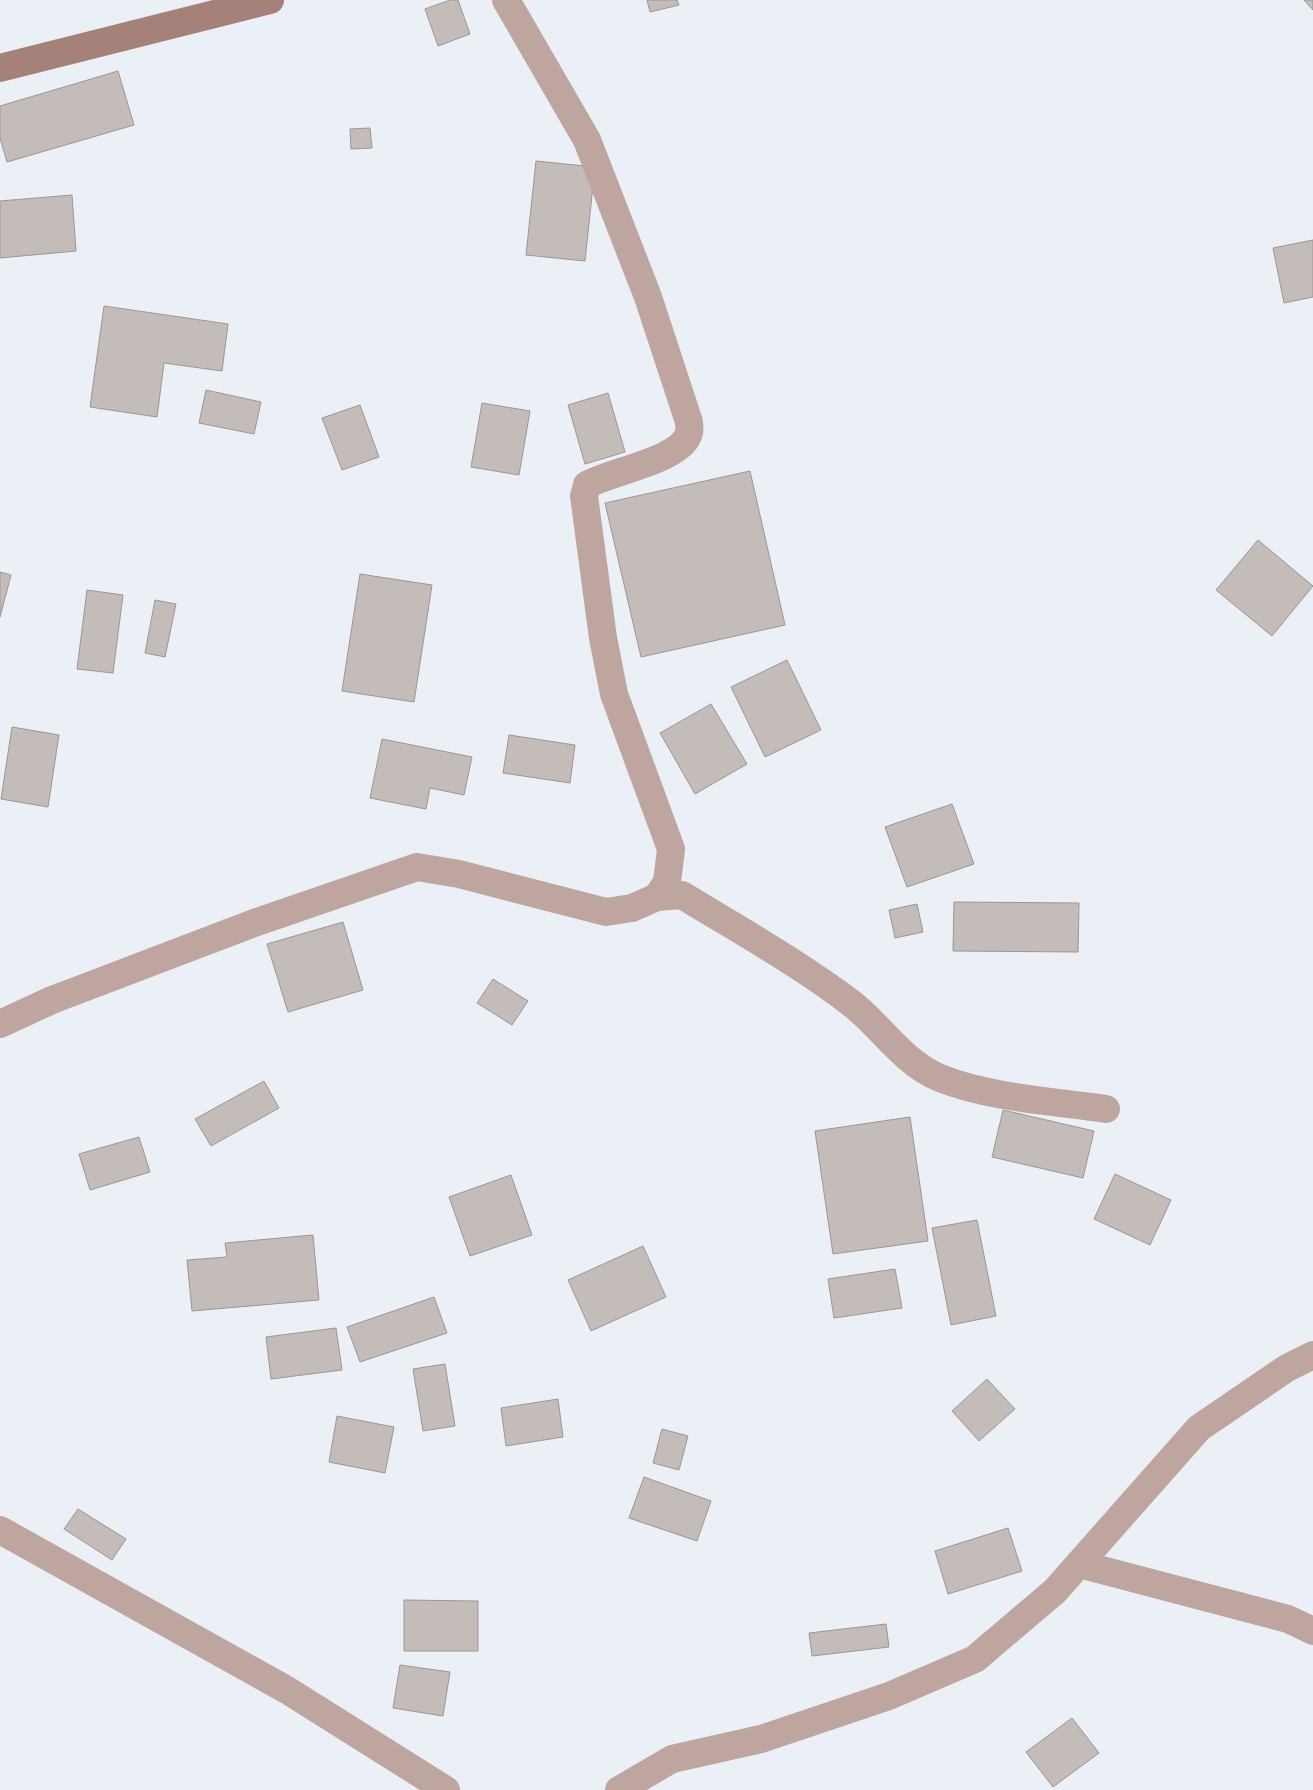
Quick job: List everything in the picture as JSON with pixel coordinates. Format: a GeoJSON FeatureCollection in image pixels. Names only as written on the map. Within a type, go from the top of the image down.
{"type":"FeatureCollection","features":[{"type":"Feature","properties":{"kind":"main road"},"geometry":{"type":"LineString","coordinates":[[0,68],[270,0]]}},
{"type":"Feature","properties":{"kind":"street"},"geometry":{"type":"LineString","coordinates":[[506,0],[587,140],[648,297],[689,422],[689,434],[679,447],[662,457],[597,478],[587,485],[584,496],[603,638],[614,694],[671,849],[667,882],[657,897]]}},
{"type":"Feature","properties":{"kind":"street"},"geometry":{"type":"LineString","coordinates":[[0,1024],[52,1000],[254,923],[417,867],[459,874],[606,912],[632,908],[657,897],[682,895],[817,977],[863,1012],[908,1058],[938,1077],[974,1089],[1106,1109]]}},
{"type":"Feature","properties":{"kind":"street"},"geometry":{"type":"LineString","coordinates":[[619,1790],[672,1759],[761,1739],[889,1696],[975,1659],[1055,1591],[1199,1428],[1287,1368],[1313,1355]]}},
{"type":"Feature","properties":{"kind":"street"},"geometry":{"type":"LineString","coordinates":[[0,1530],[287,1690],[446,1790]]}},
{"type":"Feature","properties":{"kind":"street"},"geometry":{"type":"LineString","coordinates":[[1079,1564],[1288,1619],[1313,1631]]}},
{"type":"Feature","properties":{"kind":"building"},"geometry":{"type":"Polygon","coordinates":[[[450,0],[458,0],[470,34],[438,46],[425,9],[450,0]]]}},
{"type":"Feature","properties":{"kind":"building"},"geometry":{"type":"Polygon","coordinates":[[[647,0],[677,0],[679,5],[650,12],[647,0]]]}},
{"type":"Feature","properties":{"kind":"building"},"geometry":{"type":"Polygon","coordinates":[[[1304,0],[1313,0],[1313,10],[1304,0]]]}},
{"type":"Feature","properties":{"kind":"building"},"geometry":{"type":"Polygon","coordinates":[[[118,71],[134,125],[7,162],[0,138],[0,106],[118,71]]]}},
{"type":"Feature","properties":{"kind":"building"},"geometry":{"type":"Polygon","coordinates":[[[370,128],[372,148],[351,149],[350,129],[370,128]]]}},
{"type":"Feature","properties":{"kind":"building"},"geometry":{"type":"Polygon","coordinates":[[[536,161],[595,167],[585,261],[526,255],[536,161]]]}},
{"type":"Feature","properties":{"kind":"building"},"geometry":{"type":"Polygon","coordinates":[[[72,195],[76,251],[0,258],[0,201],[72,195]]]}},
{"type":"Feature","properties":{"kind":"building"},"geometry":{"type":"Polygon","coordinates":[[[1313,240],[1313,297],[1284,303],[1273,248],[1313,240]]]}},
{"type":"Feature","properties":{"kind":"building"},"geometry":{"type":"Polygon","coordinates":[[[104,306],[228,324],[222,371],[164,363],[157,417],[90,407],[104,306]]]}},
{"type":"Feature","properties":{"kind":"building"},"geometry":{"type":"Polygon","coordinates":[[[206,390],[261,402],[254,434],[199,423],[206,390]]]}},
{"type":"Feature","properties":{"kind":"building"},"geometry":{"type":"Polygon","coordinates":[[[608,393],[625,452],[585,464],[568,405],[608,393]]]}},
{"type":"Feature","properties":{"kind":"building"},"geometry":{"type":"Polygon","coordinates":[[[482,403],[530,411],[519,475],[471,467],[482,403]]]}},
{"type":"Feature","properties":{"kind":"building"},"geometry":{"type":"Polygon","coordinates":[[[360,405],[379,457],[342,470],[322,418],[360,405]]]}},
{"type":"Feature","properties":{"kind":"building"},"geometry":{"type":"Polygon","coordinates":[[[750,471],[785,625],[641,657],[605,503],[750,471]]]}},
{"type":"Feature","properties":{"kind":"building"},"geometry":{"type":"Polygon","coordinates":[[[1258,540],[1313,586],[1272,636],[1216,590],[1258,540]]]}},
{"type":"Feature","properties":{"kind":"building"},"geometry":{"type":"Polygon","coordinates":[[[0,572],[11,575],[0,617],[0,572]]]}},
{"type":"Feature","properties":{"kind":"building"},"geometry":{"type":"Polygon","coordinates":[[[360,574],[432,585],[414,702],[342,691],[360,574]]]}},
{"type":"Feature","properties":{"kind":"building"},"geometry":{"type":"Polygon","coordinates":[[[87,590],[123,595],[113,673],[77,669],[87,590]]]}},
{"type":"Feature","properties":{"kind":"building"},"geometry":{"type":"Polygon","coordinates":[[[155,600],[176,604],[165,657],[145,653],[155,600]]]}},
{"type":"Feature","properties":{"kind":"building"},"geometry":{"type":"Polygon","coordinates":[[[787,660],[821,730],[765,757],[731,687],[787,660]]]}},
{"type":"Feature","properties":{"kind":"building"},"geometry":{"type":"Polygon","coordinates":[[[711,704],[747,764],[695,794],[660,733],[711,704]]]}},
{"type":"Feature","properties":{"kind":"building"},"geometry":{"type":"Polygon","coordinates":[[[12,727],[59,735],[48,807],[1,799],[12,727]]]}},
{"type":"Feature","properties":{"kind":"building"},"geometry":{"type":"Polygon","coordinates":[[[509,735],[575,745],[570,783],[503,773],[509,735]]]}},
{"type":"Feature","properties":{"kind":"building"},"geometry":{"type":"Polygon","coordinates":[[[382,739],[472,757],[464,795],[430,788],[426,809],[370,798],[382,739]]]}},
{"type":"Feature","properties":{"kind":"building"},"geometry":{"type":"Polygon","coordinates":[[[952,804],[974,864],[907,887],[885,827],[952,804]]]}},
{"type":"Feature","properties":{"kind":"building"},"geometry":{"type":"Polygon","coordinates":[[[954,902],[1079,903],[1078,952],[953,951],[954,902]]]}},
{"type":"Feature","properties":{"kind":"building"},"geometry":{"type":"Polygon","coordinates":[[[917,904],[923,932],[895,938],[889,910],[917,904]]]}},
{"type":"Feature","properties":{"kind":"building"},"geometry":{"type":"Polygon","coordinates":[[[343,922],[363,990],[288,1012],[267,944],[343,922]]]}},
{"type":"Feature","properties":{"kind":"building"},"geometry":{"type":"Polygon","coordinates":[[[493,979],[528,1001],[512,1025],[477,1003],[493,979]]]}},
{"type":"Feature","properties":{"kind":"building"},"geometry":{"type":"Polygon","coordinates":[[[264,1081],[279,1108],[211,1146],[195,1119],[264,1081]]]}},
{"type":"Feature","properties":{"kind":"building"},"geometry":{"type":"Polygon","coordinates":[[[1003,1110],[1094,1131],[1083,1178],[992,1157],[1003,1110]]]}},
{"type":"Feature","properties":{"kind":"building"},"geometry":{"type":"Polygon","coordinates":[[[910,1117],[928,1241],[833,1254],[815,1131],[910,1117]]]}},
{"type":"Feature","properties":{"kind":"building"},"geometry":{"type":"Polygon","coordinates":[[[139,1137],[150,1172],[90,1190],[79,1154],[139,1137]]]}},
{"type":"Feature","properties":{"kind":"building"},"geometry":{"type":"Polygon","coordinates":[[[1115,1174],[1171,1200],[1150,1245],[1094,1219],[1115,1174]]]}},
{"type":"Feature","properties":{"kind":"building"},"geometry":{"type":"Polygon","coordinates":[[[511,1175],[532,1235],[470,1256],[449,1197],[511,1175]]]}},
{"type":"Feature","properties":{"kind":"building"},"geometry":{"type":"Polygon","coordinates":[[[977,1220],[996,1316],[951,1325],[932,1228],[977,1220]]]}},
{"type":"Feature","properties":{"kind":"building"},"geometry":{"type":"Polygon","coordinates":[[[313,1235],[319,1300],[192,1311],[187,1260],[227,1257],[225,1243],[313,1235]]]}},
{"type":"Feature","properties":{"kind":"building"},"geometry":{"type":"Polygon","coordinates":[[[643,1246],[666,1297],[591,1331],[568,1280],[643,1246]]]}},
{"type":"Feature","properties":{"kind":"building"},"geometry":{"type":"Polygon","coordinates":[[[895,1269],[902,1308],[834,1318],[828,1279],[895,1269]]]}},
{"type":"Feature","properties":{"kind":"building"},"geometry":{"type":"Polygon","coordinates":[[[434,1297],[447,1333],[360,1362],[347,1327],[434,1297]]]}},
{"type":"Feature","properties":{"kind":"building"},"geometry":{"type":"Polygon","coordinates":[[[336,1328],[342,1370],[271,1379],[266,1337],[336,1328]]]}},
{"type":"Feature","properties":{"kind":"building"},"geometry":{"type":"Polygon","coordinates":[[[445,1364],[455,1426],[423,1431],[413,1369],[445,1364]]]}},
{"type":"Feature","properties":{"kind":"building"},"geometry":{"type":"Polygon","coordinates":[[[987,1379],[1015,1409],[979,1441],[952,1411],[987,1379]]]}},
{"type":"Feature","properties":{"kind":"building"},"geometry":{"type":"Polygon","coordinates":[[[558,1399],[563,1437],[506,1446],[501,1408],[558,1399]]]}},
{"type":"Feature","properties":{"kind":"building"},"geometry":{"type":"Polygon","coordinates":[[[337,1416],[394,1427],[385,1473],[329,1462],[337,1416]]]}},
{"type":"Feature","properties":{"kind":"building"},"geometry":{"type":"Polygon","coordinates":[[[662,1429],[688,1436],[679,1470],[653,1463],[662,1429]]]}},
{"type":"Feature","properties":{"kind":"building"},"geometry":{"type":"Polygon","coordinates":[[[644,1477],[711,1501],[697,1541],[629,1518],[644,1477]]]}},
{"type":"Feature","properties":{"kind":"building"},"geometry":{"type":"Polygon","coordinates":[[[78,1509],[126,1539],[112,1560],[64,1529],[78,1509]]]}},
{"type":"Feature","properties":{"kind":"building"},"geometry":{"type":"Polygon","coordinates":[[[1008,1528],[1022,1571],[948,1594],[935,1551],[1008,1528]]]}},
{"type":"Feature","properties":{"kind":"building"},"geometry":{"type":"Polygon","coordinates":[[[404,1600],[478,1601],[478,1651],[404,1651],[404,1600]]]}},
{"type":"Feature","properties":{"kind":"building"},"geometry":{"type":"Polygon","coordinates":[[[886,1624],[889,1647],[812,1656],[809,1633],[886,1624]]]}},
{"type":"Feature","properties":{"kind":"building"},"geometry":{"type":"Polygon","coordinates":[[[400,1665],[450,1672],[443,1716],[393,1708],[400,1665]]]}},
{"type":"Feature","properties":{"kind":"building"},"geometry":{"type":"Polygon","coordinates":[[[1072,1718],[1099,1753],[1053,1787],[1026,1752],[1072,1718]]]}}]}
